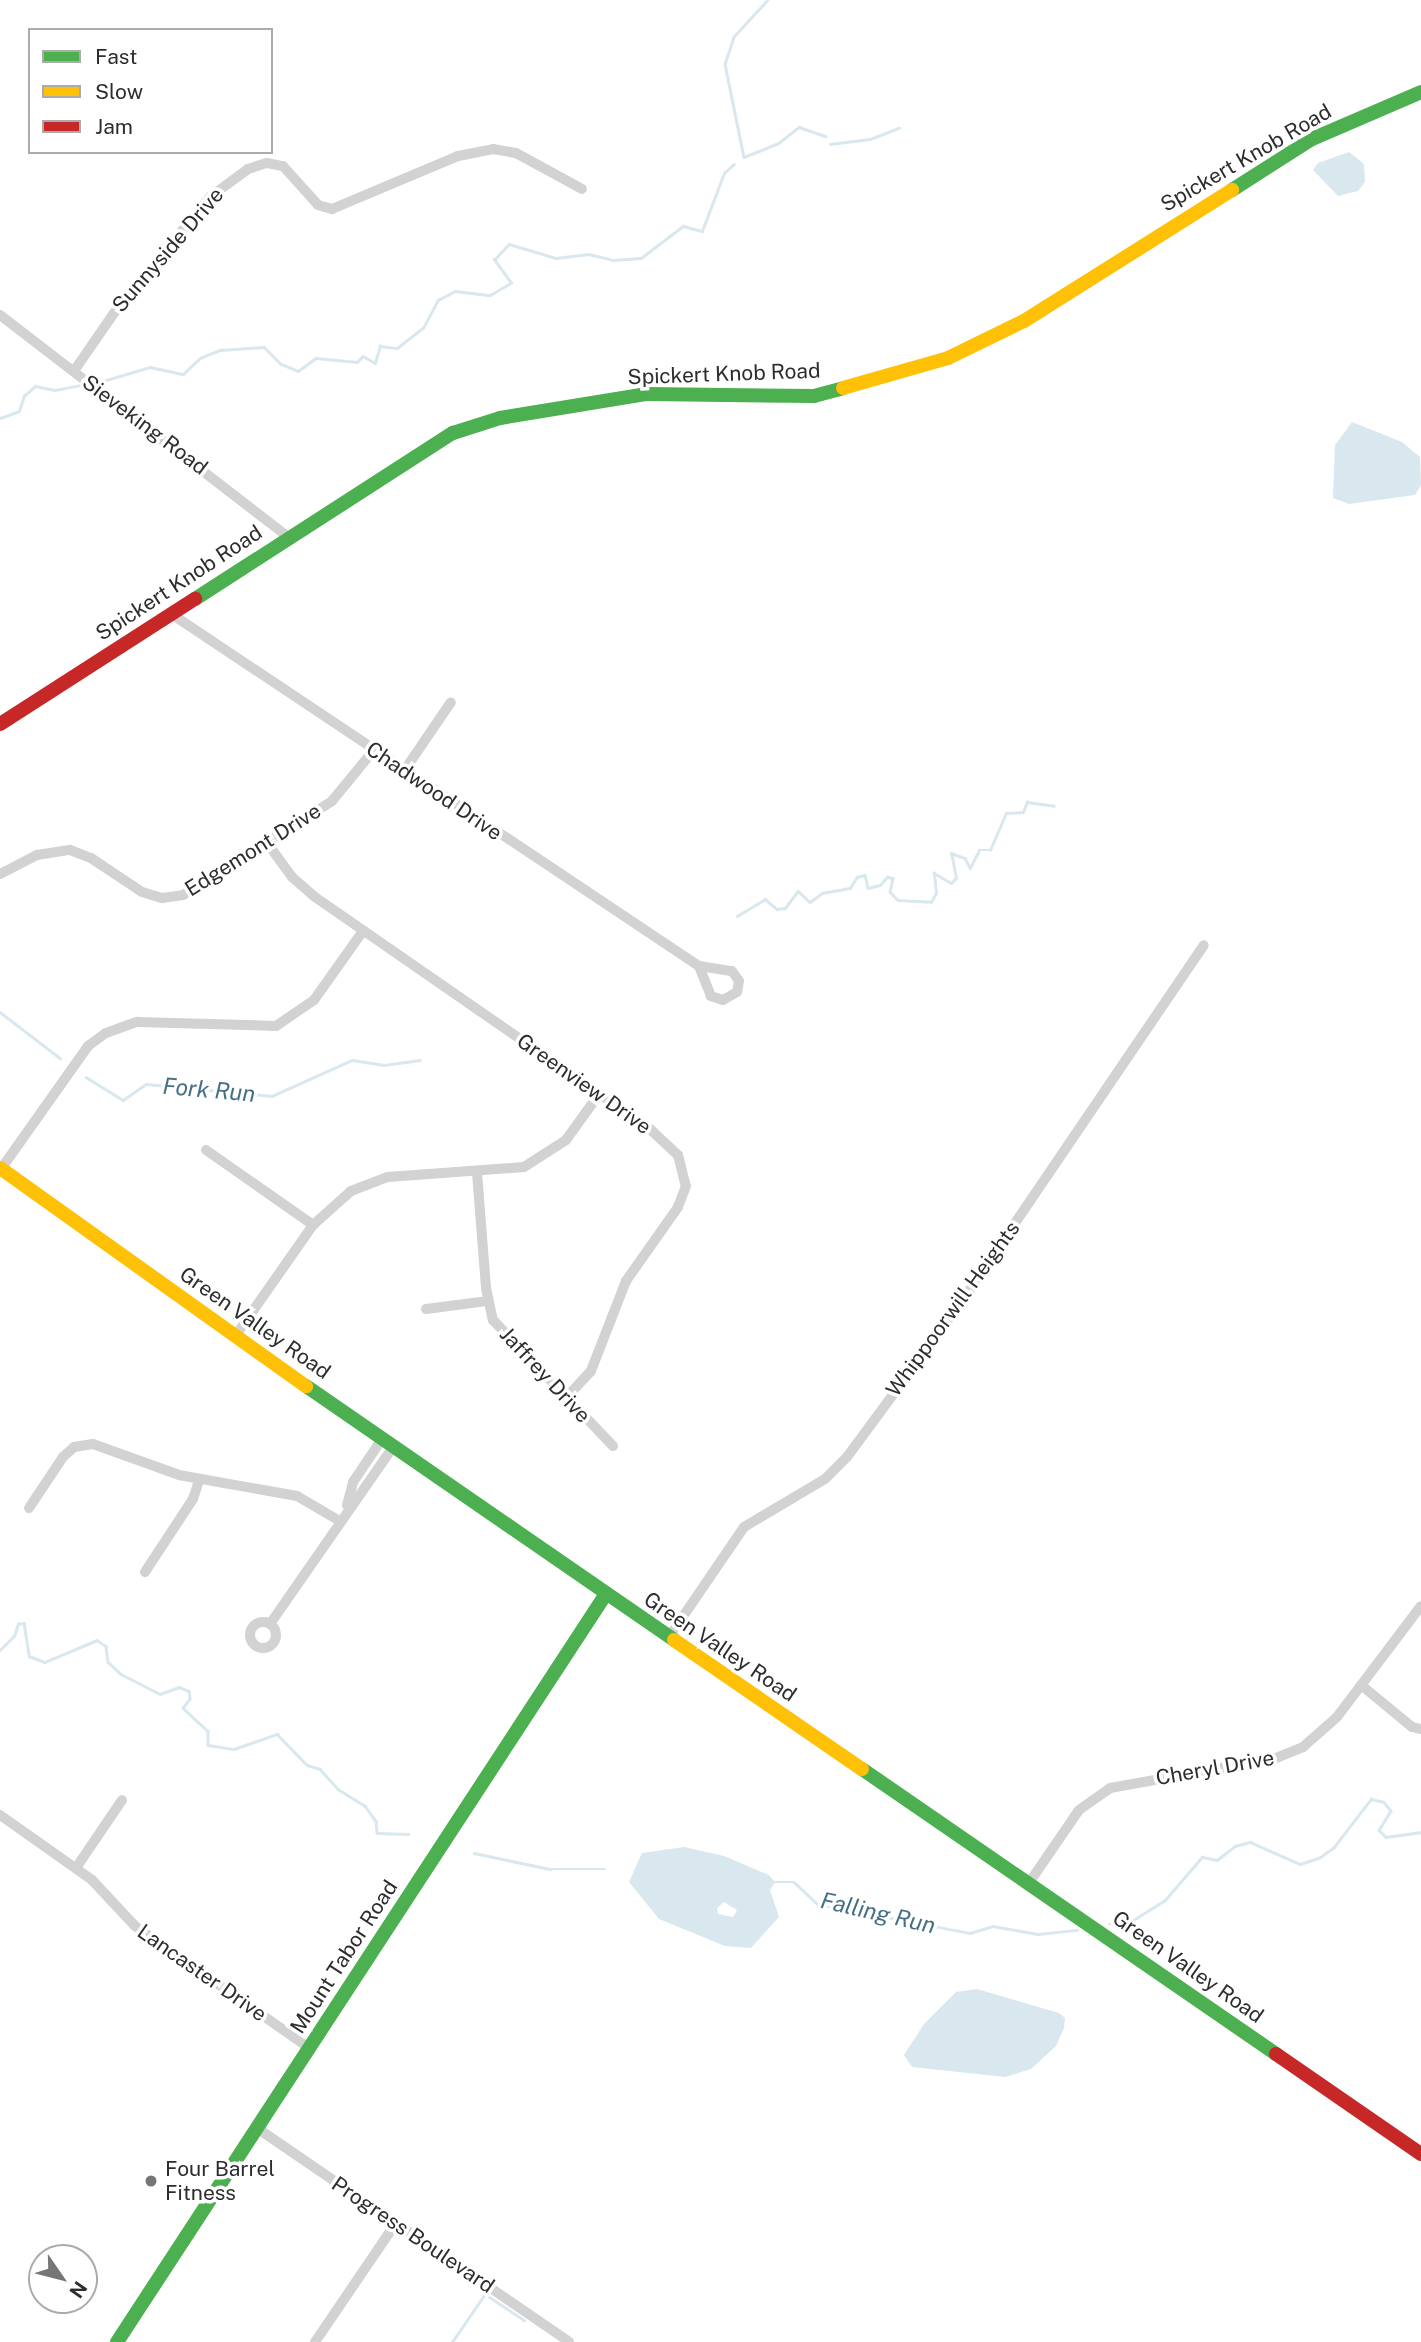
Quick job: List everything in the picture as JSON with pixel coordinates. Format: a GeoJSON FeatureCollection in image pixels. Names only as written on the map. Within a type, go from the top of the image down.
{"type":"FeatureCollection","features":[{"type":"Feature","properties":{"kind":"street","name":"Spickert Knob Road"},"geometry":{"type":"LineString","coordinates":[[0,724],[423,449],[453,433],[500,418],[647,394],[814,396],[971,349],[1024,321],[1312,139],[1421,92]]}},
{"type":"Feature","properties":{"kind":"street","name":"Sunnyside Drive"},"geometry":{"type":"LineString","coordinates":[[74,371],[114,313],[210,197],[248,169],[283,166],[318,205],[332,209],[458,156],[493,149],[516,153],[582,189]]}},
{"type":"Feature","properties":{"kind":"street","name":"Sieveking Road"},"geometry":{"type":"LineString","coordinates":[[0,315],[288,537]]}},
{"type":"Feature","properties":{"kind":"street","name":"Chadwood Drive"},"geometry":{"type":"LineString","coordinates":[[170,613],[373,751],[699,965]]}},
{"type":"Feature","properties":{"kind":"street"},"geometry":{"type":"LineString","coordinates":[[404,771],[451,702]]}},
{"type":"Feature","properties":{"kind":"street","name":"Edgemont Drive"},"geometry":{"type":"LineString","coordinates":[[0,874],[37,855],[70,850],[91,858],[142,892],[173,897],[204,886],[332,801],[373,751]]}},
{"type":"Feature","properties":{"kind":"street","name":"Greenview Drive"},"geometry":{"type":"LineString","coordinates":[[268,844],[298,883],[671,1146],[683,1165],[686,1186],[678,1207],[619,1294],[591,1370],[565,1399]]}},
{"type":"Feature","properties":{"kind":"street"},"geometry":{"type":"LineString","coordinates":[[1,1168],[88,1046],[106,1033],[137,1021],[276,1026],[314,1000],[363,931]]}},
{"type":"Feature","properties":{"kind":"street","name":"Whippoorwill Heights"},"geometry":{"type":"LineString","coordinates":[[669,1637],[744,1527],[825,1479],[847,1457],[962,1301],[1204,945]]}},
{"type":"Feature","properties":{"kind":"street"},"geometry":{"type":"LineString","coordinates":[[236,1335],[313,1225],[337,1200],[374,1181],[513,1170],[544,1159],[566,1140],[599,1094]]}},
{"type":"Feature","properties":{"kind":"street"},"geometry":{"type":"LineString","coordinates":[[206,1150],[313,1225]]}},
{"type":"Feature","properties":{"kind":"street","name":"Green Valley Road"},"geometry":{"type":"LineString","coordinates":[[1,1168],[387,1443],[1421,2154]]}},
{"type":"Feature","properties":{"kind":"street","name":"Jaffrey Drive"},"geometry":{"type":"LineString","coordinates":[[477,1173],[488,1301],[493,1320],[509,1341],[612,1446]]}},
{"type":"Feature","properties":{"kind":"street"},"geometry":{"type":"LineString","coordinates":[[426,1309],[488,1301]]}},
{"type":"Feature","properties":{"kind":"street"},"geometry":{"type":"LineString","coordinates":[[270,1624],[345,1509],[353,1482],[387,1443]]}},
{"type":"Feature","properties":{"kind":"street"},"geometry":{"type":"LineString","coordinates":[[29,1508],[62,1457],[84,1444],[198,1480],[286,1493],[338,1520]]}},
{"type":"Feature","properties":{"kind":"street"},"geometry":{"type":"LineString","coordinates":[[145,1572],[193,1499],[198,1480]]}},
{"type":"Feature","properties":{"kind":"street","name":"Mount Tabor Road"},"geometry":{"type":"LineString","coordinates":[[117,2342],[606,1594]]}},
{"type":"Feature","properties":{"kind":"street","name":"Cheryl Drive"},"geometry":{"type":"LineString","coordinates":[[1029,1882],[1093,1797],[1110,1788],[1276,1758],[1326,1730],[1421,1606]]}},
{"type":"Feature","properties":{"kind":"street"},"geometry":{"type":"LineString","coordinates":[[1361,1685],[1412,1727],[1421,1729]]}},
{"type":"Feature","properties":{"kind":"street"},"geometry":{"type":"LineString","coordinates":[[75,1868],[122,1800]]}},
{"type":"Feature","properties":{"kind":"street","name":"Lancaster Drive"},"geometry":{"type":"LineString","coordinates":[[0,1815],[111,1897],[135,1926],[309,2048]]}},
{"type":"Feature","properties":{"kind":"street","name":"Progress Boulevard"},"geometry":{"type":"LineString","coordinates":[[257,2128],[569,2342]]}},
{"type":"Feature","properties":{"kind":"street"},"geometry":{"type":"LineString","coordinates":[[315,2342],[396,2223]]}},
{"type":"Feature","properties":{"kind":"shaded area"},"geometry":{"type":"Polygon","coordinates":[[[1349,152],[1364,164],[1365,182],[1358,191],[1338,196],[1313,170],[1318,163],[1349,152]]]}},
{"type":"Feature","properties":{"kind":"shaded area"},"geometry":{"type":"Polygon","coordinates":[[[1352,422],[1402,442],[1420,457],[1421,485],[1415,495],[1349,504],[1333,498],[1335,445],[1352,422]]]}},
{"type":"Feature","properties":{"kind":"shaded area"},"geometry":{"type":"Polygon","coordinates":[[[684,1847],[724,1856],[769,1875],[775,1882],[770,1890],[779,1917],[751,1948],[725,1946],[659,1919],[629,1882],[642,1853],[684,1847]],[[724,1902],[717,1908],[718,1914],[733,1917],[737,1910],[724,1902]]]}},
{"type":"Feature","properties":{"kind":"shaded area"},"geometry":{"type":"Polygon","coordinates":[[[977,1989],[1059,2013],[1065,2018],[1064,2028],[1056,2046],[1031,2069],[1005,2077],[912,2067],[904,2055],[924,2024],[956,1992],[977,1989]]]}},
{"type":"Feature","properties":{"kind":"waterway"},"geometry":{"type":"LineString","coordinates":[[768,0],[734,37],[725,64],[744,157],[777,144],[799,127],[825,136]]}},
{"type":"Feature","properties":{"kind":"waterway"},"geometry":{"type":"LineString","coordinates":[[830,144],[870,139],[899,128]]}},
{"type":"Feature","properties":{"kind":"waterway"},"geometry":{"type":"LineString","coordinates":[[103,381],[150,367],[183,374],[200,358],[220,350],[264,347],[281,364],[298,371],[316,358],[357,362],[363,356],[375,363],[380,346],[397,348],[423,328],[438,300],[455,291],[490,295],[511,283],[494,260],[509,244],[556,258],[589,254],[613,260],[641,258],[683,226],[702,231],[724,173],[734,164]]}},
{"type":"Feature","properties":{"kind":"waterway"},"geometry":{"type":"LineString","coordinates":[[0,418],[19,411],[24,396],[35,386],[55,390],[80,385]]}},
{"type":"Feature","properties":{"kind":"waterway","name":"Fork Run"},"geometry":{"type":"LineString","coordinates":[[737,916],[765,899],[777,909],[785,908],[798,891],[810,902],[822,893],[850,888],[857,877],[865,875],[868,888],[880,885],[887,877],[893,878],[890,892],[898,900],[931,902],[936,893],[934,873],[951,883],[956,878],[951,853],[965,858],[970,868],[979,850],[990,850],[1006,813],[1023,812],[1027,802],[1054,806]]}},
{"type":"Feature","properties":{"kind":"waterway","name":"Fork Run"},"geometry":{"type":"LineString","coordinates":[[0,1012],[60,1058]]}},
{"type":"Feature","properties":{"kind":"waterway","name":"Fork Run"},"geometry":{"type":"LineString","coordinates":[[86,1077],[123,1100],[146,1084],[272,1096],[352,1060],[384,1065],[420,1060]]}},
{"type":"Feature","properties":{"kind":"waterway","name":"Falling Run"},"geometry":{"type":"LineString","coordinates":[[0,1650],[14,1636],[18,1624],[24,1623],[29,1656],[45,1662],[97,1640],[106,1646],[108,1662],[121,1674],[160,1694],[179,1687],[189,1691],[190,1699],[183,1708],[208,1731],[208,1745],[234,1749],[277,1734],[307,1765],[320,1769],[338,1789],[365,1806],[376,1821],[377,1833],[408,1834]]}},
{"type":"Feature","properties":{"kind":"waterway","name":"Falling Run"},"geometry":{"type":"LineString","coordinates":[[1109,1924],[1127,1924],[1165,1900],[1202,1857],[1217,1860],[1235,1846],[1250,1842],[1300,1864],[1319,1858],[1334,1847],[1371,1799],[1384,1802],[1391,1811],[1379,1830],[1386,1837],[1421,1832]]}},
{"type":"Feature","properties":{"kind":"waterway","name":"Falling Run"},"geometry":{"type":"LineString","coordinates":[[474,1853],[550,1869],[605,1869]]}},
{"type":"Feature","properties":{"kind":"waterway","name":"Falling Run"},"geometry":{"type":"LineString","coordinates":[[773,1882],[794,1882],[818,1904],[970,1933],[993,1926],[1038,1934],[1077,1930]]}},
{"type":"Feature","properties":{"kind":"waterway"},"geometry":{"type":"LineString","coordinates":[[452,2342],[485,2294],[524,2320]]}},
{"type":"Feature","properties":{"kind":"traffic: fast"},"geometry":{"type":"LineString","coordinates":[[1232,190],[1312,139],[1421,92]]}},
{"type":"Feature","properties":{"kind":"traffic: fast"},"geometry":{"type":"LineString","coordinates":[[195,599],[453,433],[500,418],[647,394],[814,396],[843,388]]}},
{"type":"Feature","properties":{"kind":"traffic: fast"},"geometry":{"type":"LineString","coordinates":[[306,1386],[674,1640]]}},
{"type":"Feature","properties":{"kind":"traffic: fast"},"geometry":{"type":"LineString","coordinates":[[117,2342],[606,1594]]}},
{"type":"Feature","properties":{"kind":"traffic: fast"},"geometry":{"type":"LineString","coordinates":[[862,1769],[1276,2054]]}},
{"type":"Feature","properties":{"kind":"traffic: slow"},"geometry":{"type":"LineString","coordinates":[[843,388],[948,358],[1024,321],[1232,190]]}},
{"type":"Feature","properties":{"kind":"traffic: slow"},"geometry":{"type":"LineString","coordinates":[[0,1168],[306,1386]]}},
{"type":"Feature","properties":{"kind":"traffic: slow"},"geometry":{"type":"LineString","coordinates":[[674,1640],[862,1769]]}},
{"type":"Feature","properties":{"kind":"traffic: jam"},"geometry":{"type":"LineString","coordinates":[[0,724],[195,599]]}},
{"type":"Feature","properties":{"kind":"traffic: jam"},"geometry":{"type":"LineString","coordinates":[[1276,2054],[1421,2154]]}},
{"type":"Feature","properties":{"kind":"place","name":"Four Barrel Fitness"},"geometry":{"type":"Point","coordinates":[151,2181]}}]}
